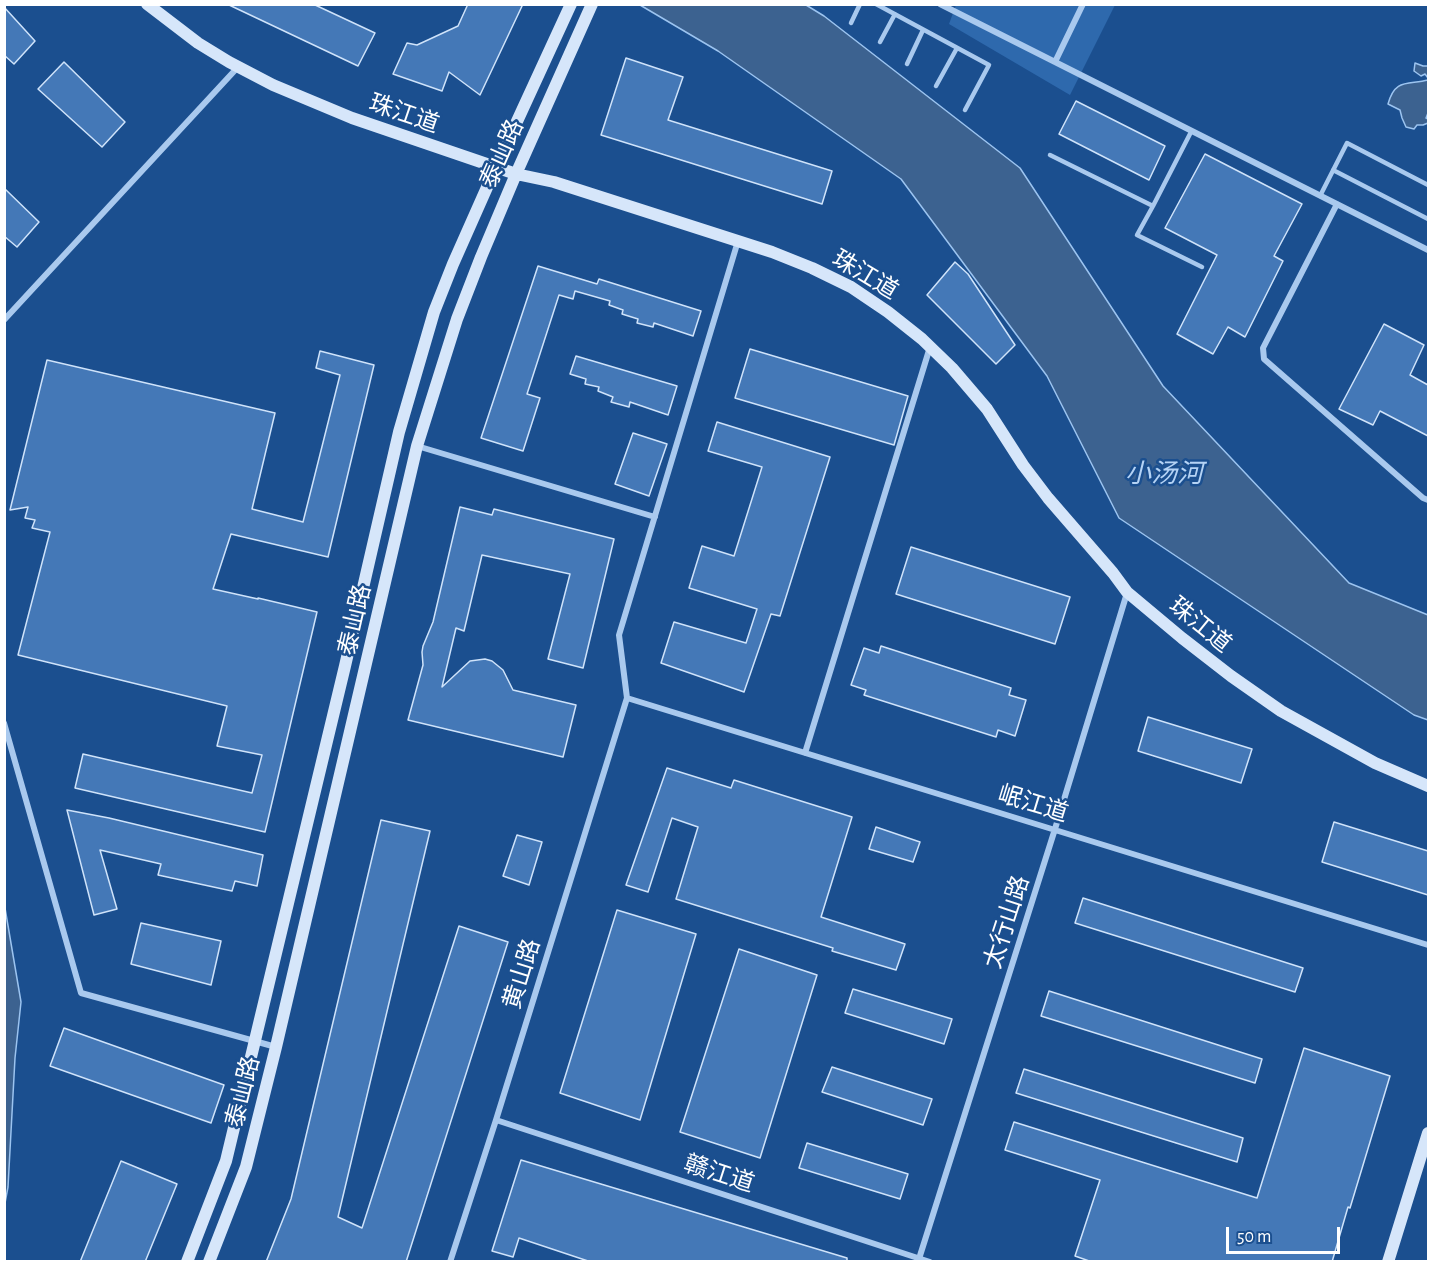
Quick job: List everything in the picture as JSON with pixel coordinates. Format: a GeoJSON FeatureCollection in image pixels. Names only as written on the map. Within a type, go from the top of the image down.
{"type":"FeatureCollection","features":[{"type":"Feature","properties":{"kind":"street","name":"珠江道"},"geometry":{"type":"LineString","coordinates":[[147,4],[198,43],[239,67],[273,85],[352,118],[516,174],[554,182],[772,252],[851,287],[888,312],[952,368],[987,409],[1023,465],[1048,498],[1127,592],[1231,676],[1281,711],[1375,763],[1428,786]]}},
{"type":"Feature","properties":{"kind":"street"},"geometry":{"type":"LineString","coordinates":[[187,1262],[226,1161],[399,432],[434,312],[496,167],[571,4]]}},
{"type":"Feature","properties":{"kind":"street"},"geometry":{"type":"LineString","coordinates":[[940,4],[1428,250]]}},
{"type":"Feature","properties":{"kind":"street"},"geometry":{"type":"LineString","coordinates":[[1055,62],[1083,4]]}},
{"type":"Feature","properties":{"kind":"street","name":"泰山路"},"geometry":{"type":"LineString","coordinates":[[209,1262],[246,1167],[417,446],[457,319],[481,257],[592,5]]}},
{"type":"Feature","properties":{"kind":"street"},"geometry":{"type":"LineString","coordinates":[[4,320],[239,67]]}},
{"type":"Feature","properties":{"kind":"street"},"geometry":{"type":"LineString","coordinates":[[1337,204],[1263,348],[1264,359],[1428,500]]}},
{"type":"Feature","properties":{"kind":"street"},"geometry":{"type":"LineString","coordinates":[[627,698],[619,635],[738,241]]}},
{"type":"Feature","properties":{"kind":"street"},"geometry":{"type":"LineString","coordinates":[[805,753],[930,347]]}},
{"type":"Feature","properties":{"kind":"street"},"geometry":{"type":"LineString","coordinates":[[417,446],[655,517]]}},
{"type":"Feature","properties":{"kind":"street","name":"太行山路"},"geometry":{"type":"LineString","coordinates":[[919,1260],[1055,830],[1127,592]]}},
{"type":"Feature","properties":{"kind":"street","name":"岷江道"},"geometry":{"type":"LineString","coordinates":[[627,698],[1428,945]]}},
{"type":"Feature","properties":{"kind":"street","name":"黄山路"},"geometry":{"type":"LineString","coordinates":[[450,1262],[627,698]]}},
{"type":"Feature","properties":{"kind":"street"},"geometry":{"type":"LineString","coordinates":[[4,723],[81,993],[276,1047]]}},
{"type":"Feature","properties":{"kind":"street","name":"赣江道"},"geometry":{"type":"LineString","coordinates":[[496,1120],[930,1262]]}},
{"type":"Feature","properties":{"kind":"street"},"geometry":{"type":"LineString","coordinates":[[1388,1262],[1428,1133]]}},
{"type":"Feature","properties":{"kind":"lane"},"geometry":{"type":"LineString","coordinates":[[851,23],[860,4]]}},
{"type":"Feature","properties":{"kind":"lane"},"geometry":{"type":"LineString","coordinates":[[876,4],[989,65],[965,110]]}},
{"type":"Feature","properties":{"kind":"lane"},"geometry":{"type":"LineString","coordinates":[[880,42],[894,14]]}},
{"type":"Feature","properties":{"kind":"lane"},"geometry":{"type":"LineString","coordinates":[[907,64],[923,30]]}},
{"type":"Feature","properties":{"kind":"lane"},"geometry":{"type":"LineString","coordinates":[[936,86],[957,48]]}},
{"type":"Feature","properties":{"kind":"lane"},"geometry":{"type":"LineString","coordinates":[[1191,132],[1137,236],[1202,267]]}},
{"type":"Feature","properties":{"kind":"lane"},"geometry":{"type":"LineString","coordinates":[[1320,195],[1347,143],[1428,185]]}},
{"type":"Feature","properties":{"kind":"lane"},"geometry":{"type":"LineString","coordinates":[[1050,155],[1152,206]]}},
{"type":"Feature","properties":{"kind":"lane"},"geometry":{"type":"LineString","coordinates":[[1333,170],[1428,219]]}},
{"type":"Feature","properties":{"kind":"shaded area"},"geometry":{"type":"Polygon","coordinates":[[[956,5],[1115,5],[1070,95],[949,24],[956,5]]]}},
{"type":"Feature","properties":{"kind":"water","name":"小汤河"},"geometry":{"type":"Polygon","coordinates":[[[640,5],[806,5],[824,16],[1020,168],[1163,386],[1349,583],[1428,615],[1428,720],[1414,715],[1119,518],[1047,376],[901,179],[718,51],[640,5]]]}},
{"type":"Feature","properties":{"kind":"water"},"geometry":{"type":"Polygon","coordinates":[[[1415,63],[1428,66],[1428,78],[1425,74],[1421,76],[1414,71],[1415,63]]]}},
{"type":"Feature","properties":{"kind":"water"},"geometry":{"type":"Polygon","coordinates":[[[1428,80],[1426,118],[1428,123],[1417,125],[1414,129],[1406,127],[1400,110],[1388,104],[1391,96],[1398,86],[1428,80]]]}},
{"type":"Feature","properties":{"kind":"water"},"geometry":{"type":"Polygon","coordinates":[[[5,908],[21,1002],[5,1203],[5,908]]]}},
{"type":"Feature","properties":{"kind":"building"},"geometry":{"type":"Polygon","coordinates":[[[227,4],[313,4],[375,33],[358,66],[227,4]]]}},
{"type":"Feature","properties":{"kind":"building"},"geometry":{"type":"Polygon","coordinates":[[[468,4],[523,4],[480,95],[449,72],[442,91],[393,74],[407,43],[417,45],[458,26],[468,4]]]}},
{"type":"Feature","properties":{"kind":"building"},"geometry":{"type":"Polygon","coordinates":[[[4,7],[35,41],[14,64],[4,55],[4,7]]]}},
{"type":"Feature","properties":{"kind":"building"},"geometry":{"type":"Polygon","coordinates":[[[626,58],[683,77],[668,120],[832,171],[822,204],[601,135],[626,58]]]}},
{"type":"Feature","properties":{"kind":"building"},"geometry":{"type":"Polygon","coordinates":[[[64,62],[125,122],[102,147],[38,89],[64,62]]]}},
{"type":"Feature","properties":{"kind":"building"},"geometry":{"type":"Polygon","coordinates":[[[1076,101],[1165,146],[1149,180],[1059,134],[1076,101]]]}},
{"type":"Feature","properties":{"kind":"building"},"geometry":{"type":"Polygon","coordinates":[[[1205,154],[1302,204],[1274,256],[1283,261],[1245,337],[1228,327],[1213,354],[1177,334],[1217,255],[1165,228],[1205,154]]]}},
{"type":"Feature","properties":{"kind":"building"},"geometry":{"type":"Polygon","coordinates":[[[4,188],[39,222],[17,247],[4,236],[4,188]]]}},
{"type":"Feature","properties":{"kind":"building"},"geometry":{"type":"Polygon","coordinates":[[[955,262],[968,274],[1015,345],[996,364],[927,295],[955,262]]]}},
{"type":"Feature","properties":{"kind":"building"},"geometry":{"type":"Polygon","coordinates":[[[538,266],[597,284],[599,279],[701,311],[693,336],[654,323],[653,327],[637,323],[638,319],[622,314],[623,310],[609,305],[610,301],[575,291],[573,299],[559,295],[527,394],[540,398],[523,451],[481,438],[538,266]]]}},
{"type":"Feature","properties":{"kind":"building"},"geometry":{"type":"Polygon","coordinates":[[[1384,324],[1424,345],[1410,375],[1428,385],[1428,436],[1380,411],[1373,425],[1339,409],[1384,324]]]}},
{"type":"Feature","properties":{"kind":"building"},"geometry":{"type":"Polygon","coordinates":[[[750,349],[908,396],[894,445],[735,398],[750,349]]]}},
{"type":"Feature","properties":{"kind":"building"},"geometry":{"type":"Polygon","coordinates":[[[320,351],[374,365],[328,557],[231,534],[213,589],[317,612],[265,832],[75,788],[83,754],[252,793],[262,755],[217,746],[227,706],[18,655],[50,532],[32,528],[35,520],[25,518],[28,507],[10,510],[47,360],[275,413],[252,509],[303,522],[340,375],[316,368],[320,351]]]}},
{"type":"Feature","properties":{"kind":"building"},"geometry":{"type":"Polygon","coordinates":[[[576,356],[677,386],[668,415],[630,402],[629,407],[611,402],[613,397],[598,391],[599,387],[585,384],[586,379],[570,374],[576,356]]]}},
{"type":"Feature","properties":{"kind":"building"},"geometry":{"type":"Polygon","coordinates":[[[717,422],[830,457],[780,616],[771,614],[744,692],[661,663],[674,622],[746,643],[757,609],[689,588],[702,546],[734,556],[762,467],[708,451],[717,422]]]}},
{"type":"Feature","properties":{"kind":"building"},"geometry":{"type":"Polygon","coordinates":[[[633,433],[667,444],[649,496],[615,484],[633,433]]]}},
{"type":"Feature","properties":{"kind":"building"},"geometry":{"type":"Polygon","coordinates":[[[460,507],[492,515],[494,509],[614,539],[583,668],[548,659],[570,574],[482,555],[464,631],[456,628],[442,687],[470,661],[485,659],[492,661],[503,670],[513,690],[576,705],[563,757],[408,720],[423,665],[423,646],[433,622],[460,507]]]}},
{"type":"Feature","properties":{"kind":"building"},"geometry":{"type":"Polygon","coordinates":[[[911,547],[1070,597],[1055,644],[896,594],[911,547]]]}},
{"type":"Feature","properties":{"kind":"building"},"geometry":{"type":"Polygon","coordinates":[[[881,646],[1011,688],[1009,695],[1026,700],[1015,736],[998,730],[996,737],[864,695],[866,690],[851,685],[864,648],[879,653],[881,646]]]}},
{"type":"Feature","properties":{"kind":"building"},"geometry":{"type":"Polygon","coordinates":[[[1148,717],[1252,749],[1241,783],[1138,751],[1148,717]]]}},
{"type":"Feature","properties":{"kind":"building"},"geometry":{"type":"Polygon","coordinates":[[[667,768],[731,788],[734,780],[852,817],[821,917],[905,944],[896,970],[676,899],[698,827],[672,818],[648,892],[626,885],[667,768]]]}},
{"type":"Feature","properties":{"kind":"building"},"geometry":{"type":"Polygon","coordinates":[[[67,810],[263,855],[257,886],[235,881],[232,891],[158,875],[161,864],[100,850],[117,909],[94,915],[67,810]]]}},
{"type":"Feature","properties":{"kind":"building"},"geometry":{"type":"Polygon","coordinates":[[[381,820],[430,831],[338,1217],[362,1228],[459,926],[508,942],[406,1262],[266,1262],[291,1199],[381,820]]]}},
{"type":"Feature","properties":{"kind":"building"},"geometry":{"type":"Polygon","coordinates":[[[1334,822],[1428,851],[1428,895],[1322,862],[1334,822]]]}},
{"type":"Feature","properties":{"kind":"building"},"geometry":{"type":"Polygon","coordinates":[[[876,827],[920,842],[913,862],[869,849],[876,827]]]}},
{"type":"Feature","properties":{"kind":"building"},"geometry":{"type":"Polygon","coordinates":[[[517,835],[542,842],[529,885],[503,876],[517,835]]]}},
{"type":"Feature","properties":{"kind":"building"},"geometry":{"type":"Polygon","coordinates":[[[1083,898],[1303,968],[1295,992],[1075,923],[1083,898]]]}},
{"type":"Feature","properties":{"kind":"building"},"geometry":{"type":"Polygon","coordinates":[[[617,910],[696,934],[640,1120],[560,1093],[617,910]]]}},
{"type":"Feature","properties":{"kind":"building"},"geometry":{"type":"Polygon","coordinates":[[[141,923],[221,941],[211,985],[131,964],[141,923]]]}},
{"type":"Feature","properties":{"kind":"building"},"geometry":{"type":"Polygon","coordinates":[[[739,949],[817,975],[760,1158],[680,1132],[739,949]]]}},
{"type":"Feature","properties":{"kind":"building"},"geometry":{"type":"Polygon","coordinates":[[[853,989],[952,1019],[944,1044],[845,1013],[853,989]]]}},
{"type":"Feature","properties":{"kind":"building"},"geometry":{"type":"Polygon","coordinates":[[[1049,991],[1262,1059],[1255,1083],[1041,1016],[1049,991]]]}},
{"type":"Feature","properties":{"kind":"building"},"geometry":{"type":"Polygon","coordinates":[[[64,1028],[224,1085],[211,1123],[50,1066],[64,1028]]]}},
{"type":"Feature","properties":{"kind":"building"},"geometry":{"type":"Polygon","coordinates":[[[1304,1048],[1390,1076],[1332,1262],[1092,1262],[1075,1256],[1100,1180],[1005,1150],[1014,1122],[1257,1198],[1304,1048]]]}},
{"type":"Feature","properties":{"kind":"building"},"geometry":{"type":"Polygon","coordinates":[[[832,1067],[932,1099],[923,1125],[822,1092],[832,1067]]]}},
{"type":"Feature","properties":{"kind":"building"},"geometry":{"type":"Polygon","coordinates":[[[1024,1069],[1243,1138],[1237,1162],[1016,1093],[1024,1069]]]}},
{"type":"Feature","properties":{"kind":"building"},"geometry":{"type":"Polygon","coordinates":[[[807,1143],[908,1174],[900,1199],[799,1168],[807,1143]]]}},
{"type":"Feature","properties":{"kind":"building"},"geometry":{"type":"Polygon","coordinates":[[[521,1160],[847,1258],[847,1262],[591,1262],[519,1238],[513,1257],[492,1251],[521,1160]]]}},
{"type":"Feature","properties":{"kind":"building"},"geometry":{"type":"Polygon","coordinates":[[[121,1161],[177,1184],[145,1262],[80,1262],[121,1161]]]}}]}
